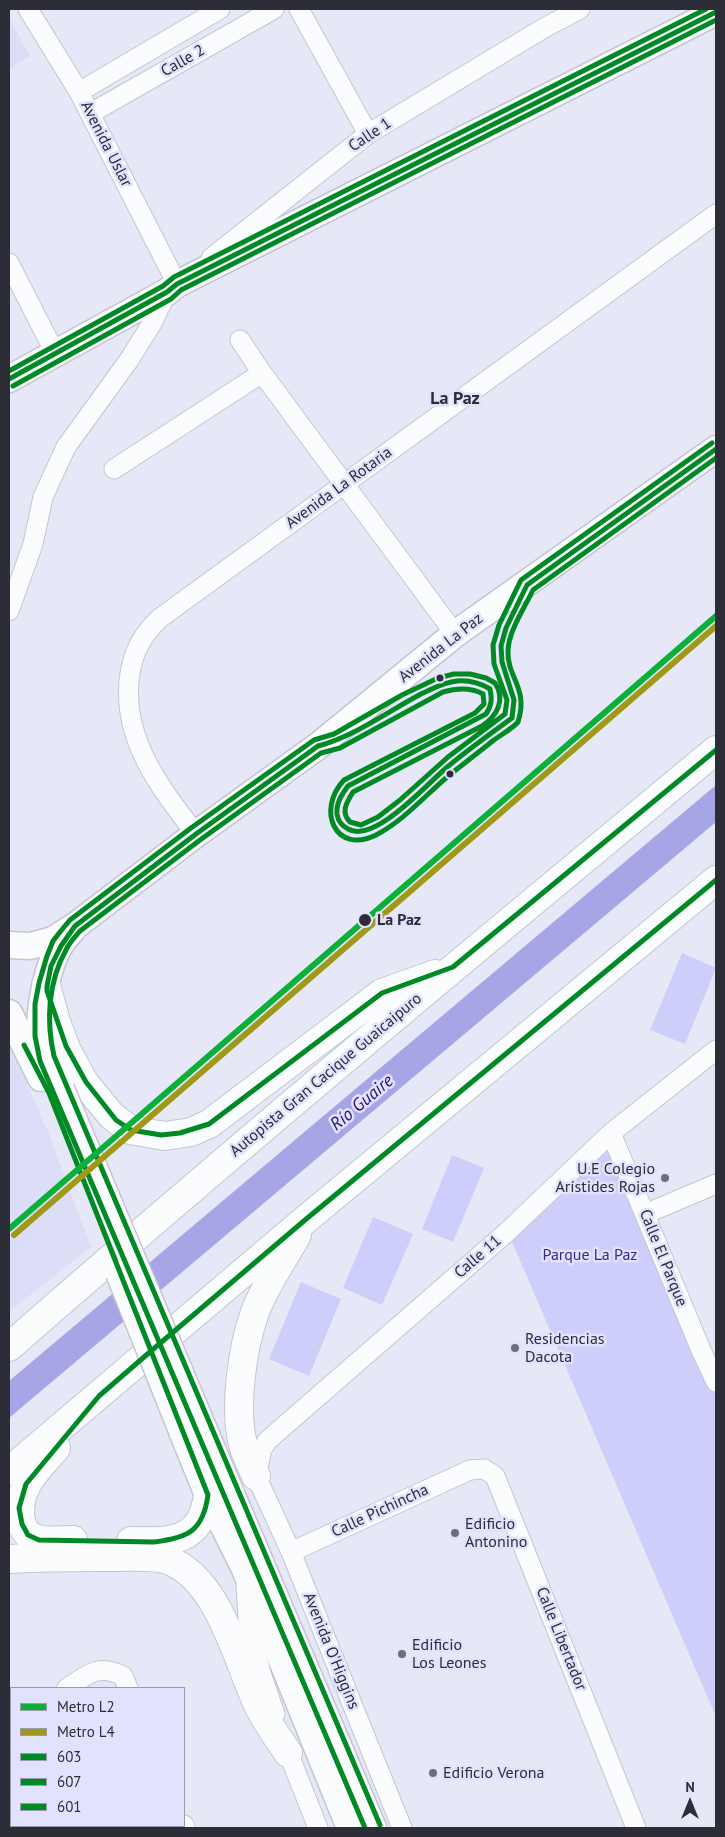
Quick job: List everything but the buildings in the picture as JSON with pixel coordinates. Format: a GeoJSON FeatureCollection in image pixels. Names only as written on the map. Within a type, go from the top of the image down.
{"type":"FeatureCollection","features":[{"type":"Feature","properties":{"kind":"highway","name":"Autopista Gran Cacique Guaicaipuro"},"geometry":{"type":"LineString","coordinates":[[9,1347],[148,1225],[453,967],[716,750]]}},
{"type":"Feature","properties":{"kind":"highway"},"geometry":{"type":"LineString","coordinates":[[9,1471],[305,1220],[716,880]]}},
{"type":"Feature","properties":{"kind":"highway"},"geometry":{"type":"LineString","coordinates":[[46,985],[56,1022],[67,1051],[84,1082],[111,1115],[130,1130],[165,1136],[190,1132],[209,1124],[382,993],[453,967]]}},
{"type":"Feature","properties":{"kind":"highway"},"geometry":{"type":"LineString","coordinates":[[256,1476],[244,1449],[241,1435],[241,1371],[244,1353],[259,1304],[305,1220]]}},
{"type":"Feature","properties":{"kind":"highway"},"geometry":{"type":"LineString","coordinates":[[99,1396],[26,1484],[19,1508],[22,1524],[28,1535],[39,1540],[154,1542],[170,1540],[189,1533],[200,1523],[206,1510],[208,1495]]}},
{"type":"Feature","properties":{"kind":"highway"},"geometry":{"type":"LineString","coordinates":[[9,1559],[136,1557],[167,1560],[188,1572],[200,1584],[214,1604],[231,1638],[259,1707],[288,1753]]}},
{"type":"Feature","properties":{"kind":"main road"},"geometry":{"type":"LineString","coordinates":[[9,379],[172,288],[716,12]]}},
{"type":"Feature","properties":{"kind":"main road","name":"Avenida La Paz"},"geometry":{"type":"LineString","coordinates":[[9,945],[30,946],[53,940],[75,926],[196,834],[318,746],[455,634],[716,449]]}},
{"type":"Feature","properties":{"kind":"main road","name":"Avenida La Paz"},"geometry":{"type":"LineString","coordinates":[[55,1091],[41,1034],[41,1009],[54,958],[60,944],[75,926]]}},
{"type":"Feature","properties":{"kind":"main road","name":"Avenida O'Higgins"},"geometry":{"type":"LineString","coordinates":[[9,1013],[55,1091],[192,1428],[373,1828]]}},
{"type":"Feature","properties":{"kind":"main road","name":"Avenida O'Higgins"},"geometry":{"type":"LineString","coordinates":[[192,1428],[208,1495],[245,1569],[350,1828]]}},
{"type":"Feature","properties":{"kind":"street","name":"Avenida Uslar"},"geometry":{"type":"LineString","coordinates":[[28,9],[91,113],[172,288]]}},
{"type":"Feature","properties":{"kind":"street","name":"Calle 2"},"geometry":{"type":"LineString","coordinates":[[80,92],[220,9]]}},
{"type":"Feature","properties":{"kind":"street","name":"Calle 2"},"geometry":{"type":"LineString","coordinates":[[91,113],[274,9]]}},
{"type":"Feature","properties":{"kind":"street"},"geometry":{"type":"LineString","coordinates":[[299,9],[368,134]]}},
{"type":"Feature","properties":{"kind":"street","name":"Calle 1"},"geometry":{"type":"LineString","coordinates":[[172,288],[368,134],[544,28],[580,9]]}},
{"type":"Feature","properties":{"kind":"street","name":"Avenida La Rotaria"},"geometry":{"type":"LineString","coordinates":[[196,834],[152,774],[136,741],[129,712],[128,687],[132,663],[138,643],[149,628],[160,618],[716,214]]}},
{"type":"Feature","properties":{"kind":"street"},"geometry":{"type":"LineString","coordinates":[[9,263],[55,353]]}},
{"type":"Feature","properties":{"kind":"street"},"geometry":{"type":"LineString","coordinates":[[9,611],[32,544],[43,497],[66,447],[129,360],[172,288]]}},
{"type":"Feature","properties":{"kind":"street"},"geometry":{"type":"LineString","coordinates":[[240,340],[262,373],[455,634]]}},
{"type":"Feature","properties":{"kind":"street"},"geometry":{"type":"LineString","coordinates":[[114,469],[262,373]]}},
{"type":"Feature","properties":{"kind":"street","name":"Calle 11"},"geometry":{"type":"LineString","coordinates":[[256,1476],[262,1449],[268,1440],[506,1232],[611,1133],[716,1050]]}},
{"type":"Feature","properties":{"kind":"street","name":"Calle El Parque"},"geometry":{"type":"LineString","coordinates":[[611,1133],[645,1214],[708,1346],[716,1382]]}},
{"type":"Feature","properties":{"kind":"street"},"geometry":{"type":"LineString","coordinates":[[645,1214],[716,1184]]}},
{"type":"Feature","properties":{"kind":"street","name":"Calle Libertador"},"geometry":{"type":"LineString","coordinates":[[470,1470],[484,1469],[495,1476],[636,1828]]}},
{"type":"Feature","properties":{"kind":"street","name":"Calle Pichincha"},"geometry":{"type":"LineString","coordinates":[[291,1552],[470,1470]]}},
{"type":"Feature","properties":{"kind":"street","name":"Avenida O'Higgins"},"geometry":{"type":"LineString","coordinates":[[256,1476],[291,1552],[402,1828]]}},
{"type":"Feature","properties":{"kind":"street","name":"Avenida O'Higgins"},"geometry":{"type":"LineString","coordinates":[[245,1569],[248,1618],[258,1664],[288,1753],[318,1828]]}},
{"type":"Feature","properties":{"kind":"street"},"geometry":{"type":"LineString","coordinates":[[69,1687],[95,1671],[111,1670],[123,1676],[128,1687]]}},
{"type":"Feature","properties":{"kind":"shaded area"},"geometry":{"type":"Polygon","coordinates":[[[9,17],[30,56],[9,69],[9,17]]]}},
{"type":"Feature","properties":{"kind":"shaded area"},"geometry":{"type":"Polygon","coordinates":[[[9,1043],[49,1134],[91,1247],[9,1312],[9,1043]]]}},
{"type":"Feature","properties":{"kind":"green space"},"geometry":{"type":"Polygon","coordinates":[[[682,953],[716,968],[685,1044],[650,1030],[682,953]]]}},
{"type":"Feature","properties":{"kind":"green space","name":"Parque La Paz"},"geometry":{"type":"Polygon","coordinates":[[[612,1139],[716,1389],[716,1717],[510,1237],[612,1139]]]}},
{"type":"Feature","properties":{"kind":"green space"},"geometry":{"type":"Polygon","coordinates":[[[452,1155],[484,1168],[453,1242],[422,1229],[452,1155]]]}},
{"type":"Feature","properties":{"kind":"green space"},"geometry":{"type":"Polygon","coordinates":[[[373,1217],[413,1234],[382,1305],[343,1288],[373,1217]]]}},
{"type":"Feature","properties":{"kind":"green space"},"geometry":{"type":"Polygon","coordinates":[[[301,1282],[341,1299],[309,1376],[269,1359],[301,1282]]]}},
{"type":"Feature","properties":{"kind":"water","name":"Río Guaire"},"geometry":{"type":"Polygon","coordinates":[[[716,785],[716,822],[9,1418],[9,1381],[716,785]]]}},
{"type":"Feature","properties":{"kind":"metro line","name":"L2"},"geometry":{"type":"LineString","coordinates":[[9,1229],[716,616]]}},
{"type":"Feature","properties":{"kind":"metro line","name":"L4"},"geometry":{"type":"LineString","coordinates":[[14,1235],[716,626]]}},
{"type":"Feature","properties":{"kind":"transit line","name":"601"},"geometry":{"type":"LineString","coordinates":[[9,371],[163,286],[174,277],[706,9]]}},
{"type":"Feature","properties":{"kind":"transit line","name":"603"},"geometry":{"type":"LineString","coordinates":[[9,379],[167,292],[177,284],[716,12]]}},
{"type":"Feature","properties":{"kind":"transit line","name":"607"},"geometry":{"type":"LineString","coordinates":[[13,386],[171,299],[181,290],[716,20]]}},
{"type":"Feature","properties":{"kind":"transit line","name":"601"},"geometry":{"type":"LineString","coordinates":[[365,1828],[40,1061],[35,1036],[35,1004],[39,983],[53,941],[70,920],[191,828],[314,740],[334,734],[402,695],[438,678],[454,674],[470,674],[486,678],[495,683],[500,695],[500,701],[496,712],[487,722],[353,792],[345,814],[350,822],[361,825],[378,817],[400,800],[448,757],[505,714],[507,700],[494,664],[493,645],[499,625],[521,580],[712,443]]}},
{"type":"Feature","properties":{"kind":"transit line","name":"603"},"geometry":{"type":"LineString","coordinates":[[716,449],[527,585],[506,628],[501,646],[502,662],[514,700],[512,718],[453,762],[399,811],[385,821],[371,828],[359,831],[348,829],[344,826],[339,821],[337,814],[338,802],[348,786],[486,714],[491,702],[490,689],[466,681],[443,684],[421,694],[358,730],[318,746],[196,834],[75,926],[61,946],[51,966],[47,986],[47,991],[66,1046],[86,1082],[116,1120],[131,1130],[161,1135],[180,1133],[209,1124],[382,993],[453,967],[716,750]]}},
{"type":"Feature","properties":{"kind":"transit line","name":"607"},"geometry":{"type":"LineString","coordinates":[[380,1825],[54,1056],[51,1043],[50,1002],[55,975],[67,947],[80,931],[200,840],[321,753],[340,748],[443,692],[463,689],[483,694],[484,704],[475,713],[344,780],[331,804],[331,816],[334,826],[340,834],[350,839],[362,840],[376,835],[397,822],[452,773],[518,722],[521,700],[511,669],[508,651],[514,628],[533,590],[716,458]]}},
{"type":"Feature","properties":{"kind":"transit line","name":"603"},"geometry":{"type":"LineString","coordinates":[[151,1351],[305,1220],[716,880]]}},
{"type":"Feature","properties":{"kind":"transit line","name":"603"},"geometry":{"type":"LineString","coordinates":[[24,1045],[49,1093],[151,1351]]}},
{"type":"Feature","properties":{"kind":"transit line","name":"603"},"geometry":{"type":"LineString","coordinates":[[151,1351],[208,1495],[206,1507],[198,1525],[185,1535],[154,1542],[39,1540],[28,1535],[22,1524],[19,1508],[26,1484],[99,1396],[151,1351]]}},
{"type":"Feature","properties":{"kind":"place","name":"La Paz"},"geometry":{"type":"Point","coordinates":[365,920]}},
{"type":"Feature","properties":{"kind":"place","name":"U.E Colegio Arístides Rojas"},"geometry":{"type":"Point","coordinates":[665,1178]}},
{"type":"Feature","properties":{"kind":"place","name":"Residencias Dacota"},"geometry":{"type":"Point","coordinates":[515,1348]}},
{"type":"Feature","properties":{"kind":"place","name":"Edificio Antonino"},"geometry":{"type":"Point","coordinates":[455,1533]}},
{"type":"Feature","properties":{"kind":"place","name":"Edificio Los Leones"},"geometry":{"type":"Point","coordinates":[402,1654]}},
{"type":"Feature","properties":{"kind":"place","name":"Edificio Verona"},"geometry":{"type":"Point","coordinates":[433,1773]}},
{"type":"Feature","properties":{"kind":"district","name":"La Paz"},"geometry":{"type":"Point","coordinates":[455,399]}}]}
